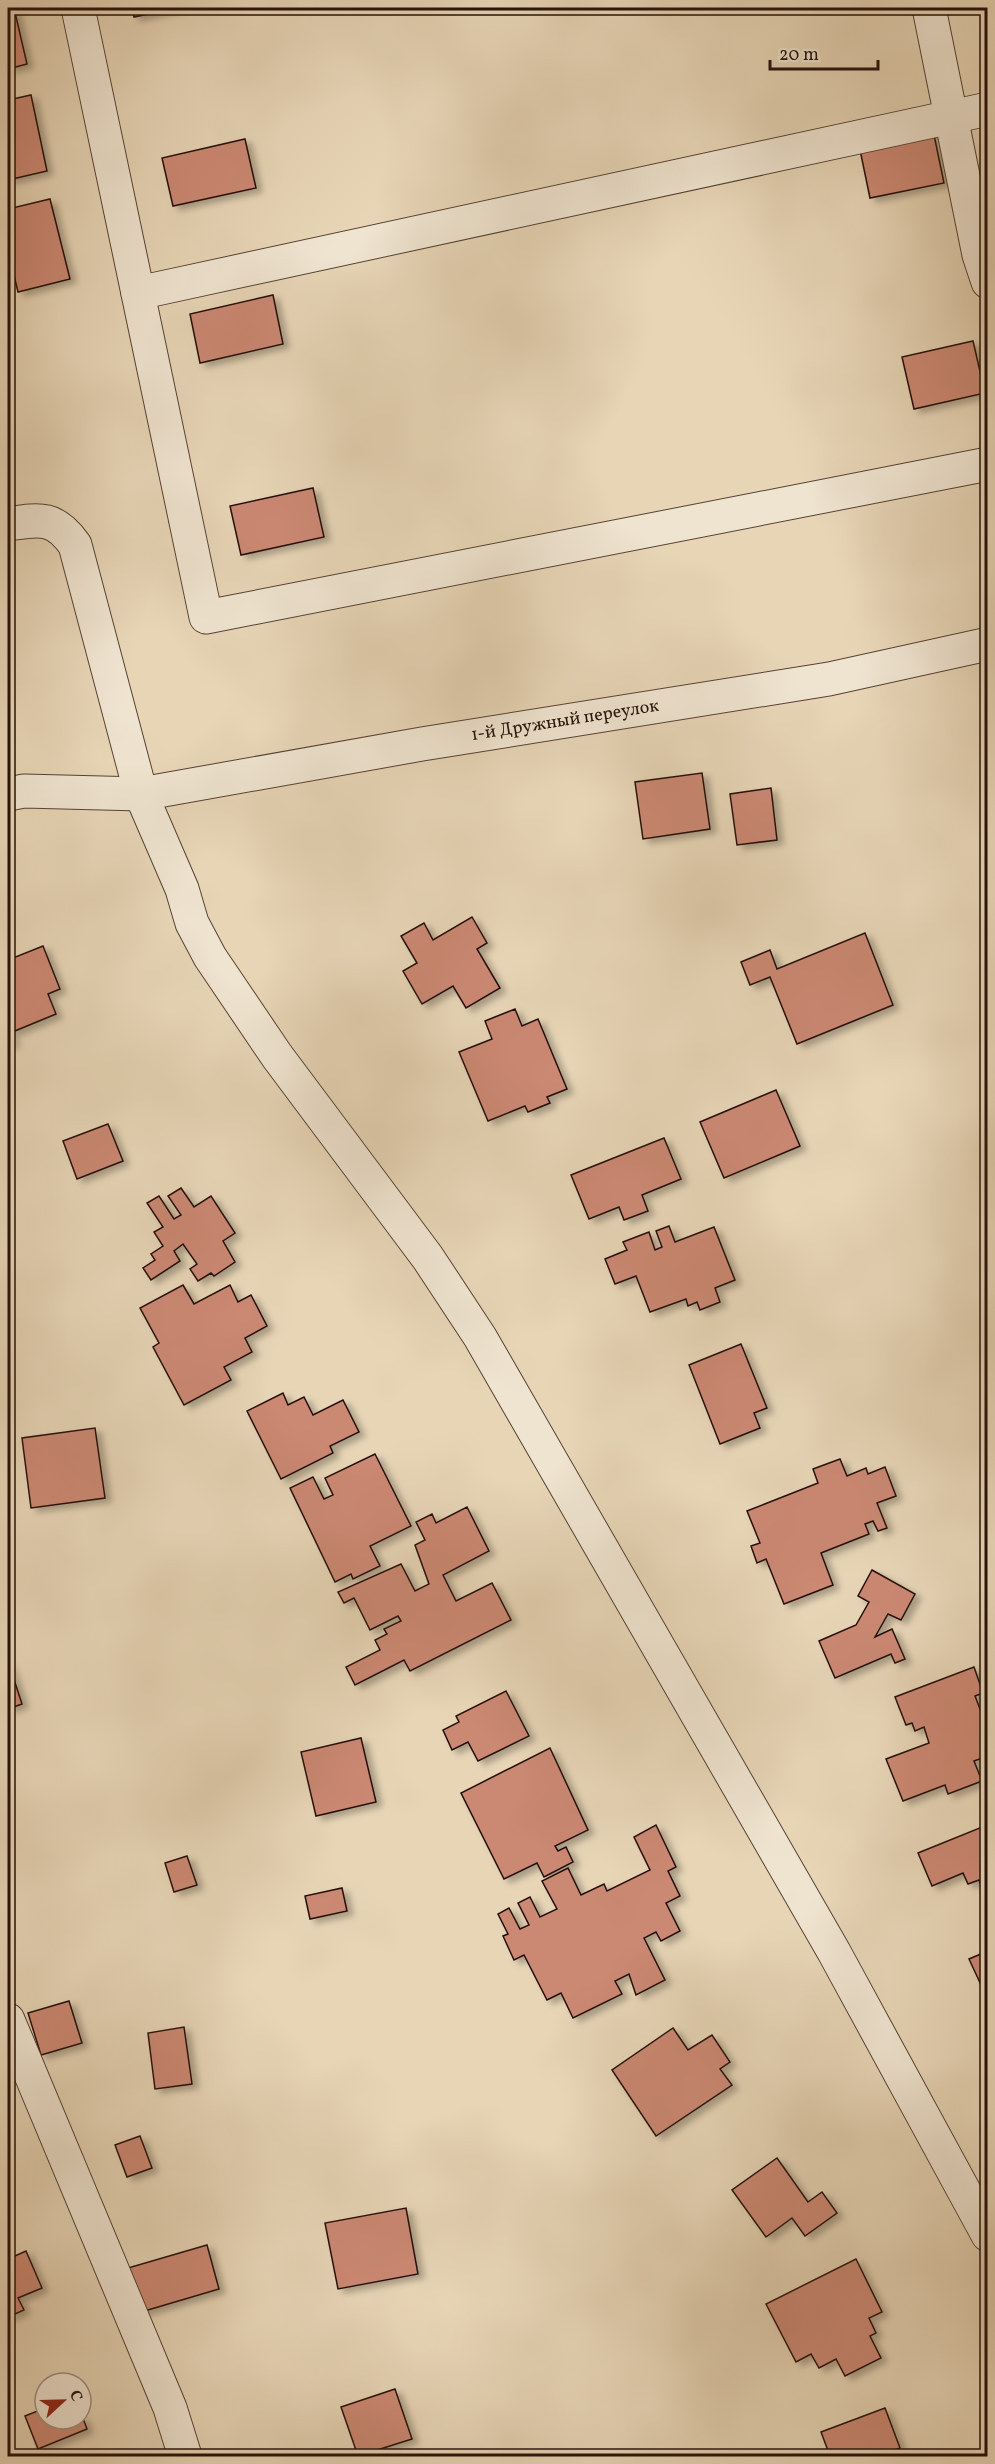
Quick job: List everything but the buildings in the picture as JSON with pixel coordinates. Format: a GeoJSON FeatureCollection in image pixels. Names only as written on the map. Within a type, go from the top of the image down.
{"type":"FeatureCollection","features":[{"type":"Feature","properties":{"kind":"street"},"geometry":{"type":"LineString","coordinates":[[78,8],[206,616],[987,464]]}},
{"type":"Feature","properties":{"kind":"street"},"geometry":{"type":"LineString","coordinates":[[929,8],[979,255],[987,282]]}},
{"type":"Feature","properties":{"kind":"street"},"geometry":{"type":"LineString","coordinates":[[138,293],[987,109]]}},
{"type":"Feature","properties":{"kind":"street"},"geometry":{"type":"LineString","coordinates":[[8,524],[45,520],[63,528],[75,545],[141,794],[182,889],[192,923],[210,957],[315,1109],[428,1258],[480,1337],[834,1953],[987,2235]]}},
{"type":"Feature","properties":{"kind":"street","name":"1-й Дружный переулок"},"geometry":{"type":"LineString","coordinates":[[8,794],[24,792],[141,794],[410,746],[829,679],[987,644]]}},
{"type":"Feature","properties":{"kind":"street"},"geometry":{"type":"LineString","coordinates":[[8,2020],[170,2408],[184,2457]]}}]}
